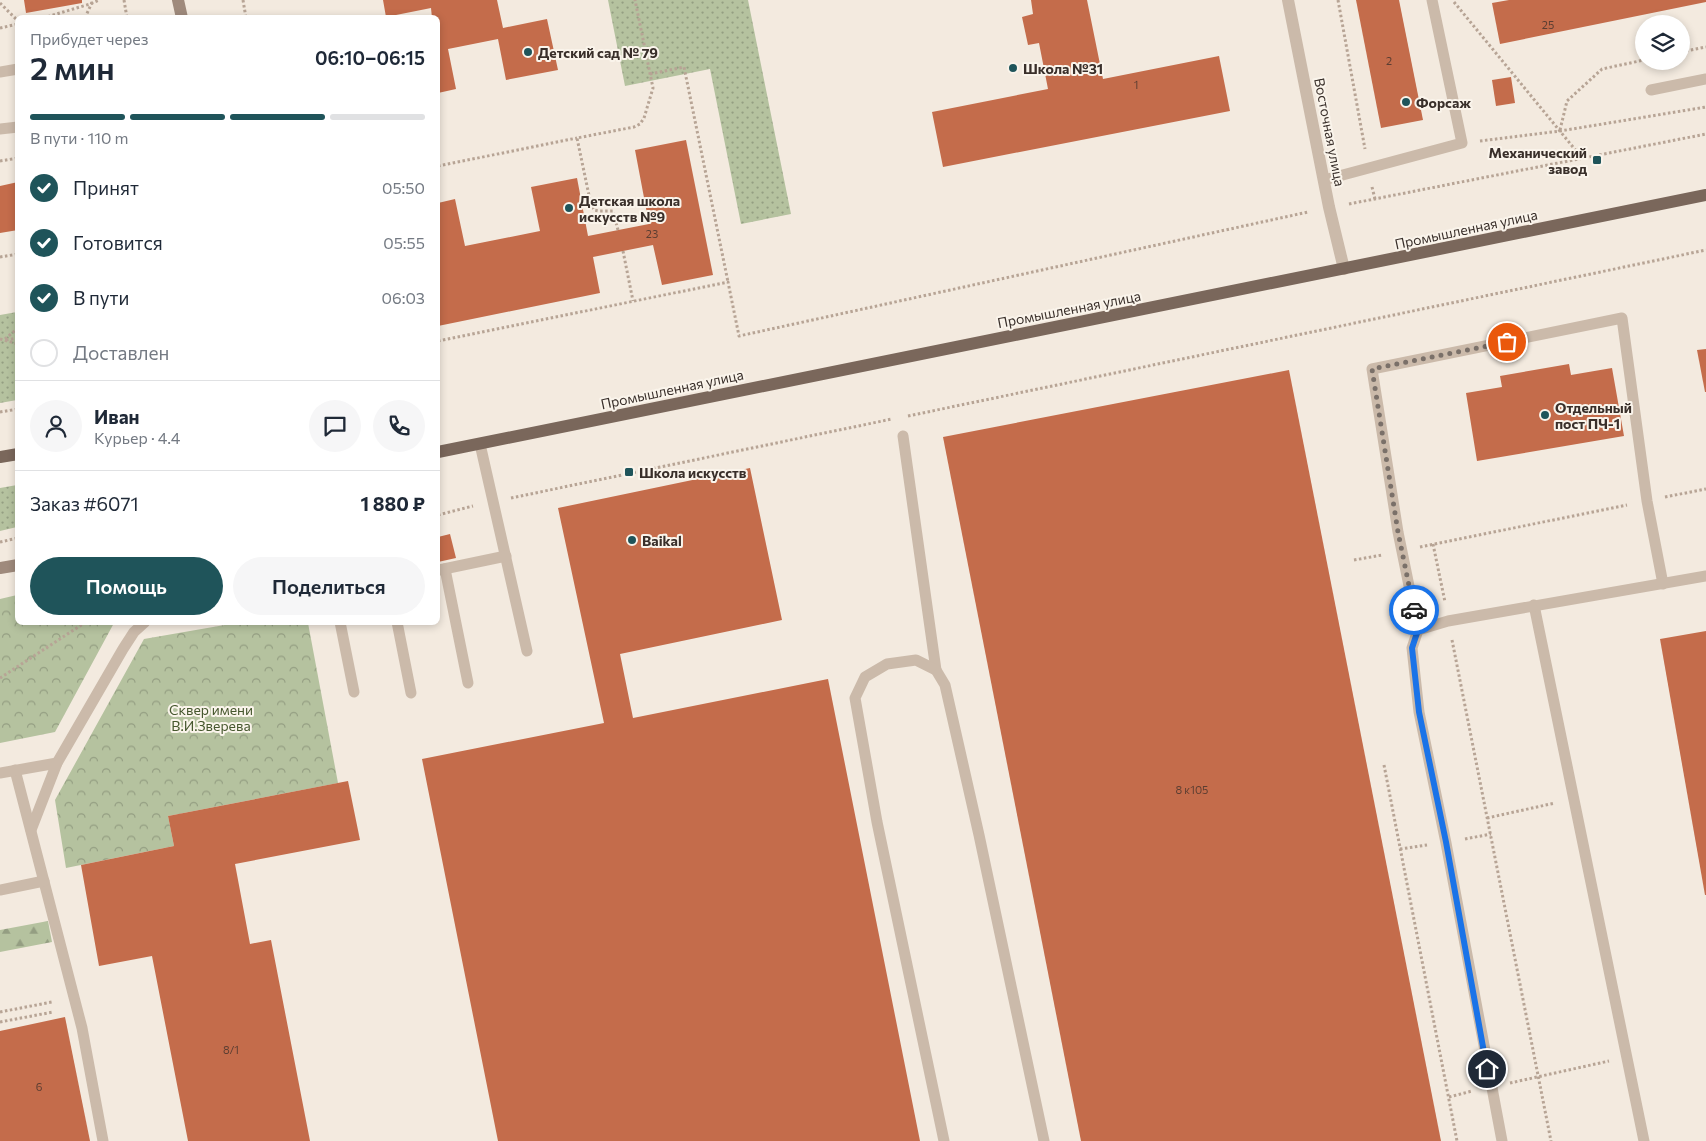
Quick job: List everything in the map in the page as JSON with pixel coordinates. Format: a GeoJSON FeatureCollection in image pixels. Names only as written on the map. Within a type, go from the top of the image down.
{"type":"FeatureCollection","features":[{"type":"Feature","properties":{"kind":"main road"},"geometry":{"type":"LineString","coordinates":[[178,0],[181,15]]}},
{"type":"Feature","properties":{"kind":"main road","name":"Промышленная улица"},"geometry":{"type":"LineString","coordinates":[[440,452],[1706,195]]}},
{"type":"Feature","properties":{"kind":"main road"},"geometry":{"type":"LineString","coordinates":[[0,457],[15,454]]}},
{"type":"Feature","properties":{"kind":"main road"},"geometry":{"type":"LineString","coordinates":[[0,568],[15,566]]}},
{"type":"Feature","properties":{"kind":"street","name":"Восточная улица"},"geometry":{"type":"LineString","coordinates":[[1288,0],[1329,207],[1344,269]]}},
{"type":"Feature","properties":{"kind":"lane"},"geometry":{"type":"LineString","coordinates":[[1324,180],[1462,143],[1432,0]]}},
{"type":"Feature","properties":{"kind":"lane"},"geometry":{"type":"LineString","coordinates":[[0,72],[15,70]]}},
{"type":"Feature","properties":{"kind":"lane"},"geometry":{"type":"LineString","coordinates":[[1651,90],[1706,79]]}},
{"type":"Feature","properties":{"kind":"lane"},"geometry":{"type":"LineString","coordinates":[[0,129],[15,127]]}},
{"type":"Feature","properties":{"kind":"lane"},"geometry":{"type":"LineString","coordinates":[[1502,1141],[1446,842],[1419,712],[1412,648],[1418,630],[1402,551],[1372,369],[1622,318],[1647,501],[1663,584]]}},
{"type":"Feature","properties":{"kind":"lane"},"geometry":{"type":"LineString","coordinates":[[902,436],[936,670],[945,685],[977,825],[1044,1141]]}},
{"type":"Feature","properties":{"kind":"lane"},"geometry":{"type":"LineString","coordinates":[[480,444],[527,651]]}},
{"type":"Feature","properties":{"kind":"lane"},"geometry":{"type":"LineString","coordinates":[[468,683],[441,570],[506,556]]}},
{"type":"Feature","properties":{"kind":"lane"},"geometry":{"type":"LineString","coordinates":[[1418,630],[1448,620],[1706,576]]}},
{"type":"Feature","properties":{"kind":"lane"},"geometry":{"type":"LineString","coordinates":[[1534,605],[1644,1141]]}},
{"type":"Feature","properties":{"kind":"lane"},"geometry":{"type":"LineString","coordinates":[[31,830],[58,763],[126,643],[142,625]]}},
{"type":"Feature","properties":{"kind":"lane"},"geometry":{"type":"LineString","coordinates":[[341,625],[354,692]]}},
{"type":"Feature","properties":{"kind":"lane"},"geometry":{"type":"LineString","coordinates":[[398,625],[411,693]]}},
{"type":"Feature","properties":{"kind":"lane"},"geometry":{"type":"LineString","coordinates":[[936,670],[916,660],[887,664],[866,677],[855,698],[877,822],[944,1141]]}},
{"type":"Feature","properties":{"kind":"lane"},"geometry":{"type":"LineString","coordinates":[[0,773],[58,763]]}},
{"type":"Feature","properties":{"kind":"lane"},"geometry":{"type":"LineString","coordinates":[[14,770],[82,1028],[103,1141]]}},
{"type":"Feature","properties":{"kind":"lane"},"geometry":{"type":"LineString","coordinates":[[0,890],[44,881]]}},
{"type":"Feature","properties":{"kind":"path"},"geometry":{"type":"LineString","coordinates":[[86,15],[93,0]]}},
{"type":"Feature","properties":{"kind":"path"},"geometry":{"type":"LineString","coordinates":[[53,15],[99,0]]}},
{"type":"Feature","properties":{"kind":"path"},"geometry":{"type":"LineString","coordinates":[[124,0],[126,15]]}},
{"type":"Feature","properties":{"kind":"path"},"geometry":{"type":"LineString","coordinates":[[243,0],[246,15]]}},
{"type":"Feature","properties":{"kind":"path"},"geometry":{"type":"LineString","coordinates":[[440,166],[634,127],[640,124],[644,118],[653,88],[635,0]]}},
{"type":"Feature","properties":{"kind":"path"},"geometry":{"type":"LineString","coordinates":[[1338,0],[1375,199]]}},
{"type":"Feature","properties":{"kind":"path"},"geometry":{"type":"LineString","coordinates":[[1452,0],[1582,158]]}},
{"type":"Feature","properties":{"kind":"path"},"geometry":{"type":"LineString","coordinates":[[0,3],[15,20]]}},
{"type":"Feature","properties":{"kind":"path"},"geometry":{"type":"LineString","coordinates":[[0,28],[15,24]]}},
{"type":"Feature","properties":{"kind":"path"},"geometry":{"type":"LineString","coordinates":[[1690,50],[1706,46]]}},
{"type":"Feature","properties":{"kind":"path"},"geometry":{"type":"LineString","coordinates":[[1560,131],[1567,101],[1602,69],[1635,62]]}},
{"type":"Feature","properties":{"kind":"path"},"geometry":{"type":"LineString","coordinates":[[650,74],[684,67],[739,336],[1329,207],[1706,134]]}},
{"type":"Feature","properties":{"kind":"path"},"geometry":{"type":"LineString","coordinates":[[1462,143],[1560,131],[1706,107]]}},
{"type":"Feature","properties":{"kind":"path"},"geometry":{"type":"LineString","coordinates":[[576,138],[591,205],[594,210],[599,212],[613,210],[618,230]]}},
{"type":"Feature","properties":{"kind":"path"},"geometry":{"type":"LineString","coordinates":[[0,161],[15,158]]}},
{"type":"Feature","properties":{"kind":"path"},"geometry":{"type":"LineString","coordinates":[[905,416],[1706,250]]}},
{"type":"Feature","properties":{"kind":"path"},"geometry":{"type":"LineString","coordinates":[[623,251],[633,302]]}},
{"type":"Feature","properties":{"kind":"path"},"geometry":{"type":"LineString","coordinates":[[0,257],[15,254]]}},
{"type":"Feature","properties":{"kind":"path"},"geometry":{"type":"LineString","coordinates":[[440,341],[728,282]]}},
{"type":"Feature","properties":{"kind":"path"},"geometry":{"type":"LineString","coordinates":[[5,340],[15,331]]}},
{"type":"Feature","properties":{"kind":"path"},"geometry":{"type":"LineString","coordinates":[[0,340],[15,338]]}},
{"type":"Feature","properties":{"kind":"path"},"geometry":{"type":"LineString","coordinates":[[5,340],[15,343]]}},
{"type":"Feature","properties":{"kind":"path"},"geometry":{"type":"LineString","coordinates":[[0,412],[15,410]]}},
{"type":"Feature","properties":{"kind":"path"},"geometry":{"type":"LineString","coordinates":[[440,515],[895,418]]}},
{"type":"Feature","properties":{"kind":"path"},"geometry":{"type":"LineString","coordinates":[[1354,560],[1706,489]]}},
{"type":"Feature","properties":{"kind":"path"},"geometry":{"type":"LineString","coordinates":[[0,542],[15,539]]}},
{"type":"Feature","properties":{"kind":"path"},"geometry":{"type":"LineString","coordinates":[[1433,544],[1551,1141]]}},
{"type":"Feature","properties":{"kind":"path"},"geometry":{"type":"LineString","coordinates":[[0,678],[81,625]]}},
{"type":"Feature","properties":{"kind":"path"},"geometry":{"type":"LineString","coordinates":[[1384,765],[1457,1141]]}},
{"type":"Feature","properties":{"kind":"path"},"geometry":{"type":"LineString","coordinates":[[1487,818],[1574,799]]}},
{"type":"Feature","properties":{"kind":"path"},"geometry":{"type":"LineString","coordinates":[[0,1012],[52,1002]]}},
{"type":"Feature","properties":{"kind":"path"},"geometry":{"type":"LineString","coordinates":[[0,1022],[53,1012]]}},
{"type":"Feature","properties":{"kind":"path"},"geometry":{"type":"LineString","coordinates":[[1449,1097],[1627,1057]]}},
{"type":"Feature","properties":{"kind":"green space"},"geometry":{"type":"Polygon","coordinates":[[[608,0],[748,0],[791,214],[741,224],[710,69],[625,86],[608,0]]]}},
{"type":"Feature","properties":{"kind":"green space"},"geometry":{"type":"Polygon","coordinates":[[[15,312],[15,400],[0,403],[0,315],[15,312]]]}},
{"type":"Feature","properties":{"kind":"green space"},"geometry":{"type":"Polygon","coordinates":[[[15,485],[15,527],[0,531],[0,488],[15,485]]]}},
{"type":"Feature","properties":{"kind":"green space"},"geometry":{"type":"Polygon","coordinates":[[[15,595],[15,625],[113,625],[55,732],[0,743],[0,599],[15,595]]]}},
{"type":"Feature","properties":{"kind":"green space","name":"Сквер имени В.И.Зверева"},"geometry":{"type":"Polygon","coordinates":[[[224,625],[308,625],[338,783],[168,816],[174,846],[66,868],[55,800],[144,639],[224,625]]]}},
{"type":"Feature","properties":{"kind":"green space"},"geometry":{"type":"Polygon","coordinates":[[[48,921],[52,942],[0,952],[0,930],[48,921]]]}},
{"type":"Feature","properties":{"kind":"building"},"geometry":{"type":"Polygon","coordinates":[[[24,0],[82,0],[82,3],[26,13],[24,0]]]}},
{"type":"Feature","properties":{"kind":"building"},"geometry":{"type":"Polygon","coordinates":[[[383,0],[497,0],[503,28],[547,19],[558,70],[506,80],[498,39],[448,49],[456,89],[440,93],[440,15],[432,15],[431,8],[396,15],[386,15],[383,0]]]}},
{"type":"Feature","properties":{"kind":"building"},"geometry":{"type":"Polygon","coordinates":[[[1031,0],[1087,0],[1103,79],[1219,56],[1230,111],[943,167],[932,112],[1048,89],[1039,43],[1028,45],[1022,17],[1033,14],[1031,0]]]}},
{"type":"Feature","properties":{"kind":"building"},"geometry":{"type":"Polygon","coordinates":[[[1356,0],[1399,0],[1423,120],[1381,128],[1356,0]]]}},
{"type":"Feature","properties":{"kind":"building"},"geometry":{"type":"Polygon","coordinates":[[[1509,0],[1706,0],[1706,2],[1500,44],[1492,3],[1509,0]]]}},
{"type":"Feature","properties":{"kind":"building"},"geometry":{"type":"Polygon","coordinates":[[[1511,77],[1515,103],[1496,106],[1492,80],[1511,77]]]}},
{"type":"Feature","properties":{"kind":"building"},"geometry":{"type":"Polygon","coordinates":[[[686,140],[713,275],[662,285],[653,245],[593,257],[600,293],[440,326],[440,203],[455,199],[465,246],[540,231],[531,187],[577,178],[588,236],[649,224],[635,150],[686,140]]]}},
{"type":"Feature","properties":{"kind":"building"},"geometry":{"type":"Polygon","coordinates":[[[15,183],[15,230],[0,233],[0,186],[15,183]]]}},
{"type":"Feature","properties":{"kind":"building"},"geometry":{"type":"Polygon","coordinates":[[[1706,349],[1706,392],[1705,392],[1697,350],[1706,349]]]}},
{"type":"Feature","properties":{"kind":"building","name":"Отдельный пост ПЧ-1"},"geometry":{"type":"Polygon","coordinates":[[[1569,364],[1571,375],[1612,368],[1624,436],[1477,461],[1466,393],[1502,387],[1500,376],[1569,364]]]}},
{"type":"Feature","properties":{"kind":"building"},"geometry":{"type":"Polygon","coordinates":[[[1289,370],[1441,1141],[1081,1141],[943,437],[1289,370]]]}},
{"type":"Feature","properties":{"kind":"building"},"geometry":{"type":"Polygon","coordinates":[[[750,468],[782,620],[620,654],[633,718],[828,679],[920,1141],[498,1141],[422,759],[604,723],[558,508],[750,468]]]}},
{"type":"Feature","properties":{"kind":"building"},"geometry":{"type":"Polygon","coordinates":[[[450,534],[456,558],[440,562],[440,536],[450,534]]]}},
{"type":"Feature","properties":{"kind":"building"},"geometry":{"type":"Polygon","coordinates":[[[1706,631],[1706,895],[1705,895],[1660,639],[1706,631]]]}},
{"type":"Feature","properties":{"kind":"building"},"geometry":{"type":"Polygon","coordinates":[[[348,781],[360,840],[235,864],[250,944],[271,940],[310,1141],[188,1141],[152,956],[99,966],[81,865],[174,846],[168,816],[348,781]]]}},
{"type":"Feature","properties":{"kind":"building"},"geometry":{"type":"Polygon","coordinates":[[[65,1017],[90,1141],[0,1141],[0,1031],[65,1017]]]}},
{"type":"Feature","properties":{"kind":"way so far"},"geometry":{"type":"LineString","coordinates":[[1414,610],[1398,532],[1372,369],[1507,342]]}},
{"type":"Feature","properties":{"kind":"place","name":"Детский сад № 79"},"geometry":{"type":"Point","coordinates":[528,52]}},
{"type":"Feature","properties":{"kind":"place","name":"Школа №31"},"geometry":{"type":"Point","coordinates":[1013,68]}},
{"type":"Feature","properties":{"kind":"place","name":"Форсаж"},"geometry":{"type":"Point","coordinates":[1406,102]}},
{"type":"Feature","properties":{"kind":"place","name":"Механический завод"},"geometry":{"type":"Point","coordinates":[1597,160]}},
{"type":"Feature","properties":{"kind":"place","name":"Детская школа искусств №9"},"geometry":{"type":"Point","coordinates":[569,208]}},
{"type":"Feature","properties":{"kind":"place","name":"Отдельный пост ПЧ-1"},"geometry":{"type":"Point","coordinates":[1545,415]}},
{"type":"Feature","properties":{"kind":"place","name":"Школа искусств"},"geometry":{"type":"Point","coordinates":[629,472]}},
{"type":"Feature","properties":{"kind":"place","name":"Baikal"},"geometry":{"type":"Point","coordinates":[632,540]}},
{"type":"Feature","properties":{"kind":"route"},"geometry":{"type":"LineString","coordinates":[[1414,610],[1418,630],[1412,648],[1419,712],[1446,842],[1487,1069]]}}]}
